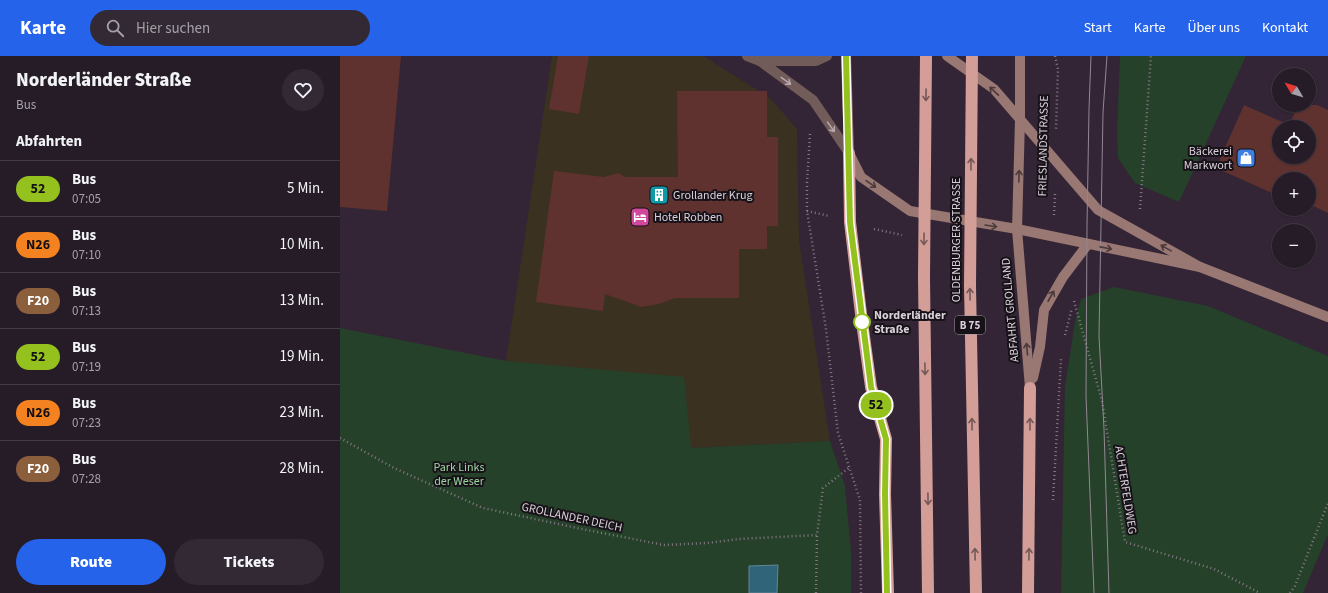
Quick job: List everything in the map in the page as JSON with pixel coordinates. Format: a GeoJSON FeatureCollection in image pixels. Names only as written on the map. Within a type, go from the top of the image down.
{"type":"FeatureCollection","features":[{"type":"Feature","properties":{"kind":"highway"},"geometry":{"type":"LineString","coordinates":[[926,56],[924,277],[928,593]]}},
{"type":"Feature","properties":{"kind":"highway","name":"OLDENBURGER STRASSE"},"geometry":{"type":"LineString","coordinates":[[972,56],[970,286],[976,593]]}},
{"type":"Feature","properties":{"kind":"highway"},"geometry":{"type":"LineString","coordinates":[[849,153],[850,222],[862,322],[871,387],[886,439],[885,494],[888,593]]}},
{"type":"Feature","properties":{"kind":"highway"},"geometry":{"type":"LineString","coordinates":[[1028,593],[1030,388]]}},
{"type":"Feature","properties":{"kind":"street"},"geometry":{"type":"LineString","coordinates":[[747,56],[760,62],[813,100],[849,153],[861,177],[910,211],[1017,229],[1200,267]]}},
{"type":"Feature","properties":{"kind":"street"},"geometry":{"type":"LineString","coordinates":[[760,62],[816,61],[827,56]]}},
{"type":"Feature","properties":{"kind":"street"},"geometry":{"type":"LineString","coordinates":[[846,56],[849,153]]}},
{"type":"Feature","properties":{"kind":"street"},"geometry":{"type":"LineString","coordinates":[[947,56],[994,89],[1098,210],[1200,267],[1328,317]]}},
{"type":"Feature","properties":{"kind":"street","name":"FRIESLANDSTRASSE"},"geometry":{"type":"LineString","coordinates":[[1017,229],[1020,56]]}},
{"type":"Feature","properties":{"kind":"street","name":"ABFAHRT GROLLAND"},"geometry":{"type":"LineString","coordinates":[[1017,229],[1030,388]]}},
{"type":"Feature","properties":{"kind":"street"},"geometry":{"type":"LineString","coordinates":[[1030,388],[1040,347],[1044,310],[1063,277],[1088,244]]}},
{"type":"Feature","properties":{"kind":"path","name":"FRIESLANDSTRASSE"},"geometry":{"type":"LineString","coordinates":[[1054,237],[1058,69],[1055,56]]}},
{"type":"Feature","properties":{"kind":"path"},"geometry":{"type":"LineString","coordinates":[[1139,233],[1151,56]]}},
{"type":"Feature","properties":{"kind":"path"},"geometry":{"type":"LineString","coordinates":[[813,100],[807,182],[807,211],[826,329],[838,432],[860,500],[861,593]]}},
{"type":"Feature","properties":{"kind":"path","name":"ACHTERFELDWEG"},"geometry":{"type":"LineString","coordinates":[[1064,338],[1074,300],[1102,401],[1125,542],[1214,569],[1260,593]]}},
{"type":"Feature","properties":{"kind":"path"},"geometry":{"type":"LineString","coordinates":[[1053,504],[1061,354]]}},
{"type":"Feature","properties":{"kind":"path","name":"GROLLANDER DEICH"},"geometry":{"type":"LineString","coordinates":[[340,438],[394,468],[483,508],[582,529],[664,545],[817,535]]}},
{"type":"Feature","properties":{"kind":"path"},"geometry":{"type":"LineString","coordinates":[[816,593],[817,535],[824,488],[850,467]]}},
{"type":"Feature","properties":{"kind":"path"},"geometry":{"type":"LineString","coordinates":[[1290,593],[1295,586],[1328,502]]}},
{"type":"Feature","properties":{"kind":"shaded area"},"geometry":{"type":"Polygon","coordinates":[[[552,56],[703,56],[770,98],[797,129],[799,240],[830,441],[691,448],[506,361],[552,56]]]}},
{"type":"Feature","properties":{"kind":"green space"},"geometry":{"type":"Polygon","coordinates":[[[1120,56],[1246,56],[1179,202],[1135,183],[1118,158],[1117,135],[1120,56]]]}},
{"type":"Feature","properties":{"kind":"green space"},"geometry":{"type":"Polygon","coordinates":[[[1114,287],[1208,306],[1328,356],[1328,534],[1303,593],[1061,593],[1065,386],[1075,322],[1081,299],[1114,287]]]}},
{"type":"Feature","properties":{"kind":"green space","name":"Park Links der Weser"},"geometry":{"type":"Polygon","coordinates":[[[340,328],[506,361],[684,377],[691,448],[830,441],[845,486],[851,551],[851,593],[340,593],[340,328]]]}},
{"type":"Feature","properties":{"kind":"water"},"geometry":{"type":"Polygon","coordinates":[[[778,565],[777,593],[749,593],[749,566],[778,565]]]}},
{"type":"Feature","properties":{"kind":"building"},"geometry":{"type":"Polygon","coordinates":[[[340,56],[401,56],[387,211],[340,207],[340,56]]]}},
{"type":"Feature","properties":{"kind":"building"},"geometry":{"type":"Polygon","coordinates":[[[558,56],[589,56],[579,114],[549,109],[558,56]]]}},
{"type":"Feature","properties":{"kind":"building","name":"Grollander Krug"},"geometry":{"type":"Polygon","coordinates":[[[677,91],[767,91],[767,137],[778,137],[778,226],[767,226],[767,249],[739,249],[739,298],[675,298],[659,304],[641,307],[605,294],[603,311],[536,302],[554,171],[604,177],[618,173],[625,177],[678,177],[677,91]]]}},
{"type":"Feature","properties":{"kind":"building"},"geometry":{"type":"Polygon","coordinates":[[[1244,105],[1278,120],[1272,120],[1272,164],[1316,164],[1316,120],[1291,120],[1295,112],[1316,112],[1316,105],[1328,110],[1328,213],[1316,207],[1316,172],[1272,172],[1272,193],[1216,168],[1244,105]]]}},
{"type":"Feature","properties":{"kind":"tram line"},"geometry":{"type":"LineString","coordinates":[[1091,56],[1087,225],[1086,396],[1094,593]]}},
{"type":"Feature","properties":{"kind":"tram line"},"geometry":{"type":"LineString","coordinates":[[1107,56],[1103,112],[1099,336],[1104,429],[1109,593]]}},
{"type":"Feature","properties":{"kind":"bus line","name":"52"},"geometry":{"type":"LineString","coordinates":[[846,56],[850,222],[871,387],[886,439],[885,494],[887,593]]}},
{"type":"Feature","properties":{"kind":"place","name":"Bäckerei Markwort"},"geometry":{"type":"Point","coordinates":[1246,158]}},
{"type":"Feature","properties":{"kind":"place","name":"Grollander Krug"},"geometry":{"type":"Point","coordinates":[659,195]}},
{"type":"Feature","properties":{"kind":"place","name":"Hotel Robben"},"geometry":{"type":"Point","coordinates":[640,217]}},
{"type":"Feature","properties":{"kind":"place","name":"Norderländer Straße"},"geometry":{"type":"Point","coordinates":[862,322]}}]}
